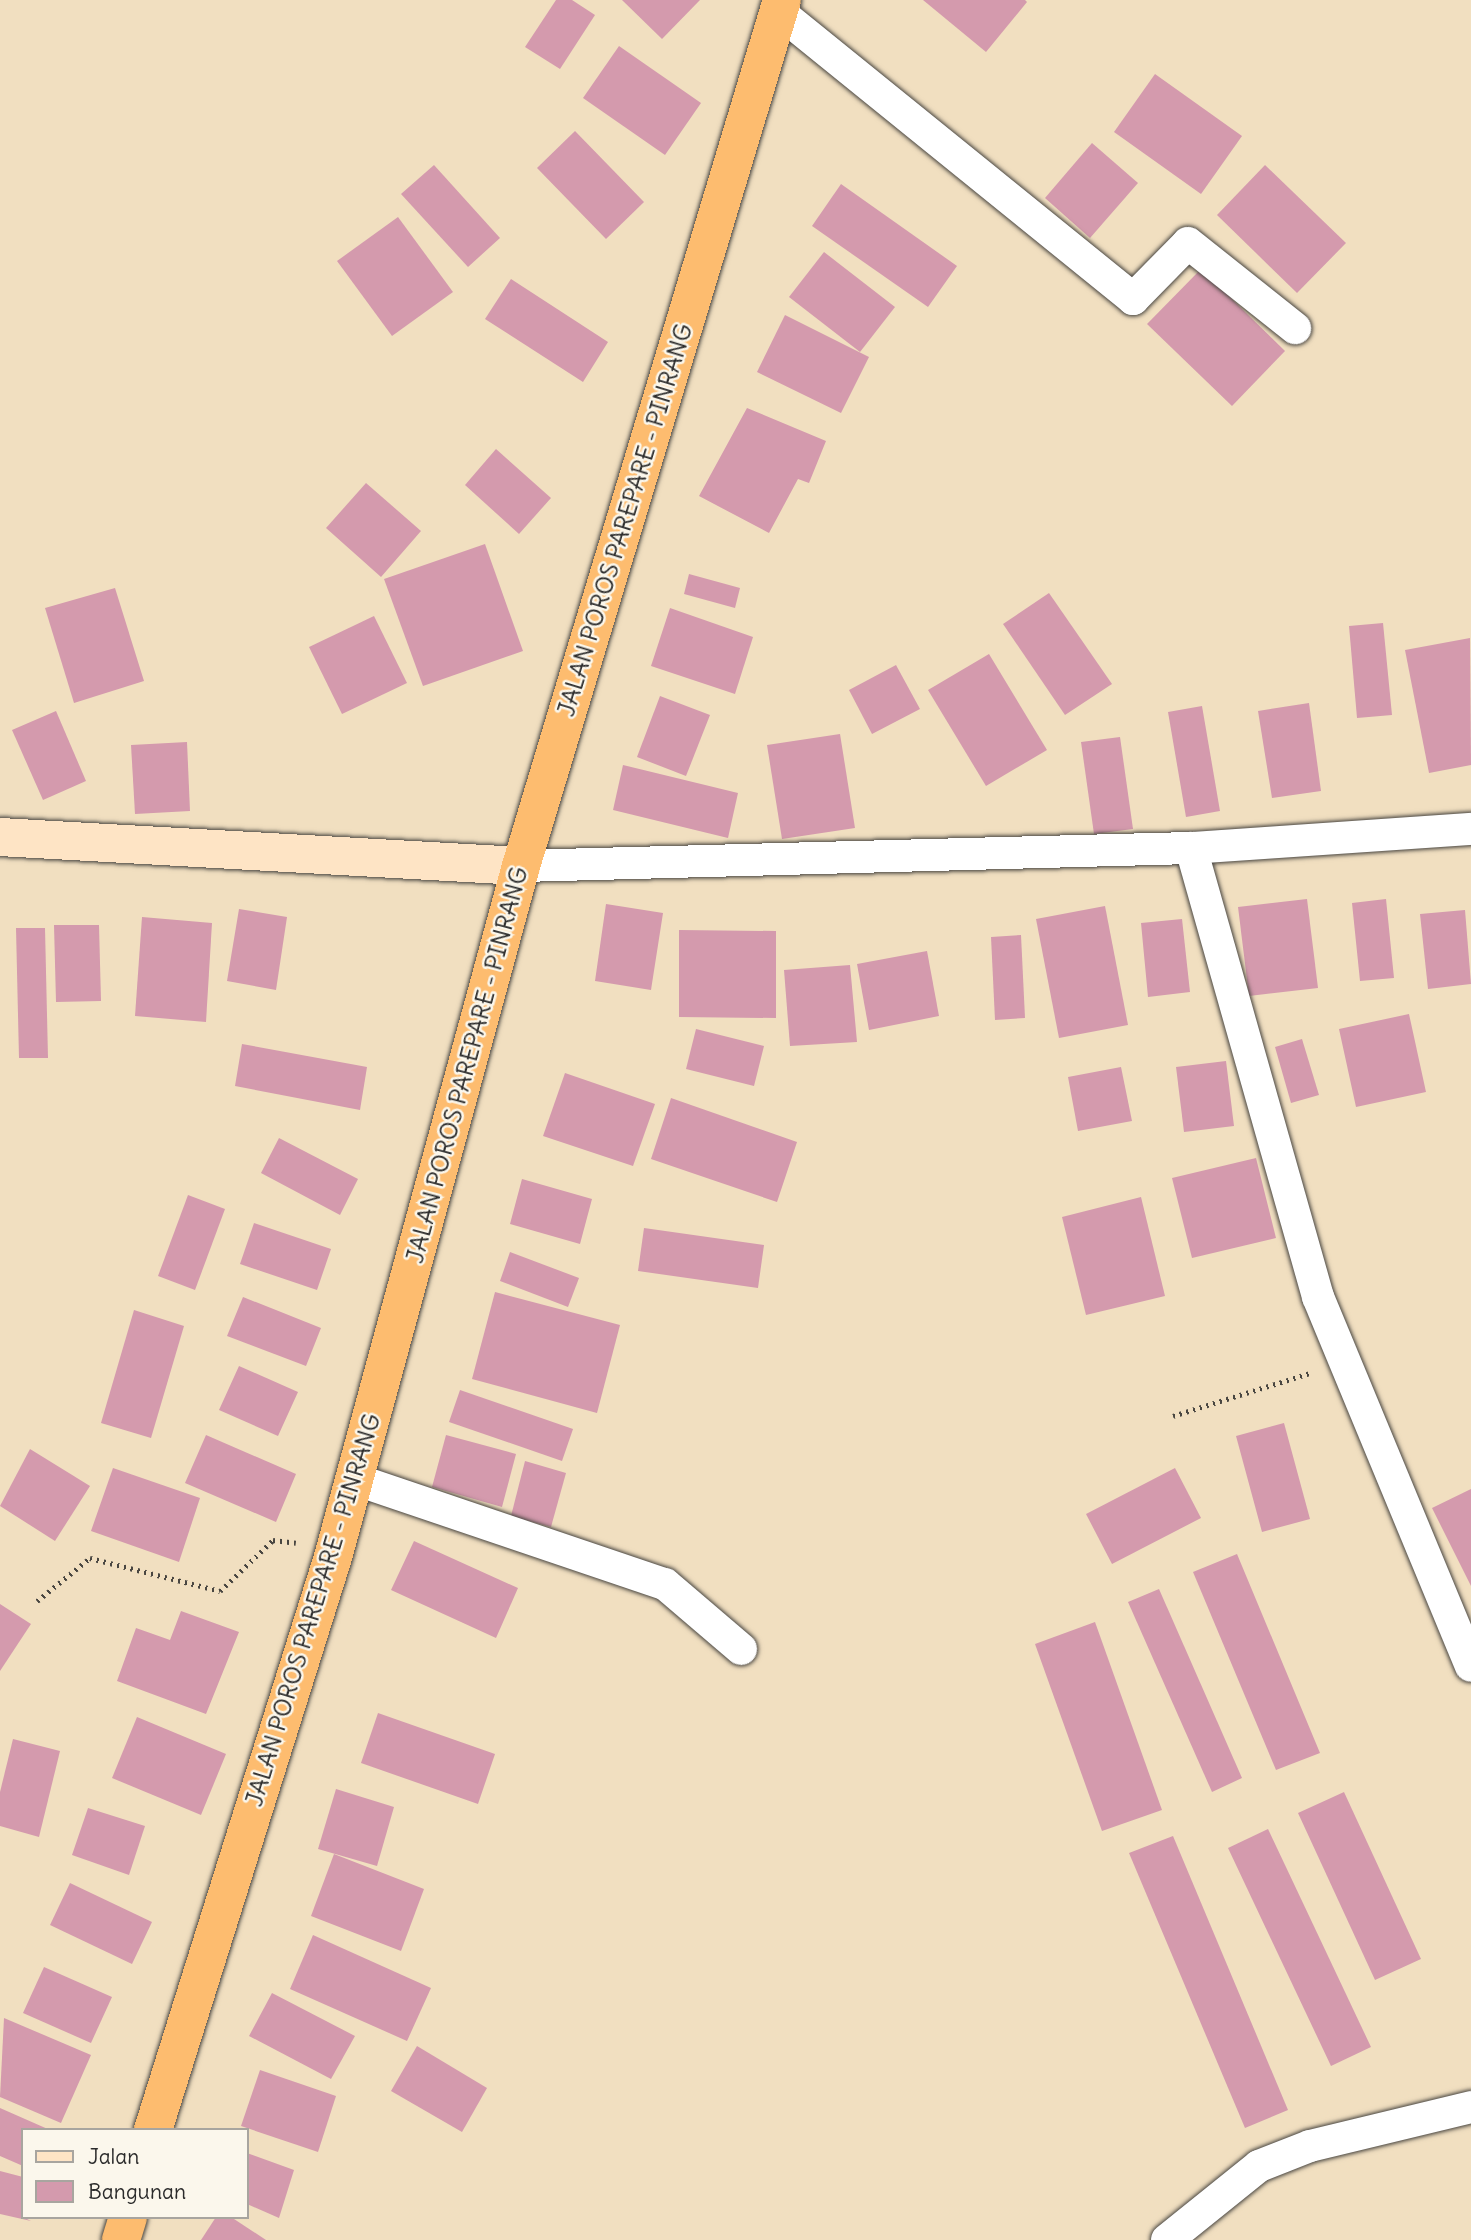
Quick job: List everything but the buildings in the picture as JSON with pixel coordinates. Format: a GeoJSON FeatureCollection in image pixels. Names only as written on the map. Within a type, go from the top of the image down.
{"type":"FeatureCollection","features":[{"type":"Feature","properties":{"kind":"highway","name":"JALAN POROS PAREPARE - PINRANG"},"geometry":{"type":"LineString","coordinates":[[154,2128],[332,1557],[521,866],[781,6]]}},
{"type":"Feature","properties":{"kind":"highway"},"geometry":{"type":"LineString","coordinates":[[121,2240],[127,2219]]}},
{"type":"Feature","properties":{"kind":"main road"},"geometry":{"type":"LineString","coordinates":[[0,838],[521,866]]}},
{"type":"Feature","properties":{"kind":"street"},"geometry":{"type":"LineString","coordinates":[[781,6],[1133,299],[1188,243],[1295,328]]}},
{"type":"Feature","properties":{"kind":"street"},"geometry":{"type":"LineString","coordinates":[[521,866],[1191,848],[1471,829]]}},
{"type":"Feature","properties":{"kind":"street"},"geometry":{"type":"LineString","coordinates":[[1191,848],[1341,1364],[1471,1666]]}},
{"type":"Feature","properties":{"kind":"street"},"geometry":{"type":"LineString","coordinates":[[354,1479],[665,1584],[741,1649]]}},
{"type":"Feature","properties":{"kind":"street"},"geometry":{"type":"LineString","coordinates":[[1167,2240],[1259,2166],[1310,2146],[1471,2107]]}},
{"type":"Feature","properties":{"kind":"path"},"geometry":{"type":"LineString","coordinates":[[1173,1416],[1341,1364]]}},
{"type":"Feature","properties":{"kind":"path"},"geometry":{"type":"LineString","coordinates":[[37,1601],[90,1558],[220,1591],[273,1540],[332,1557]]}}]}
